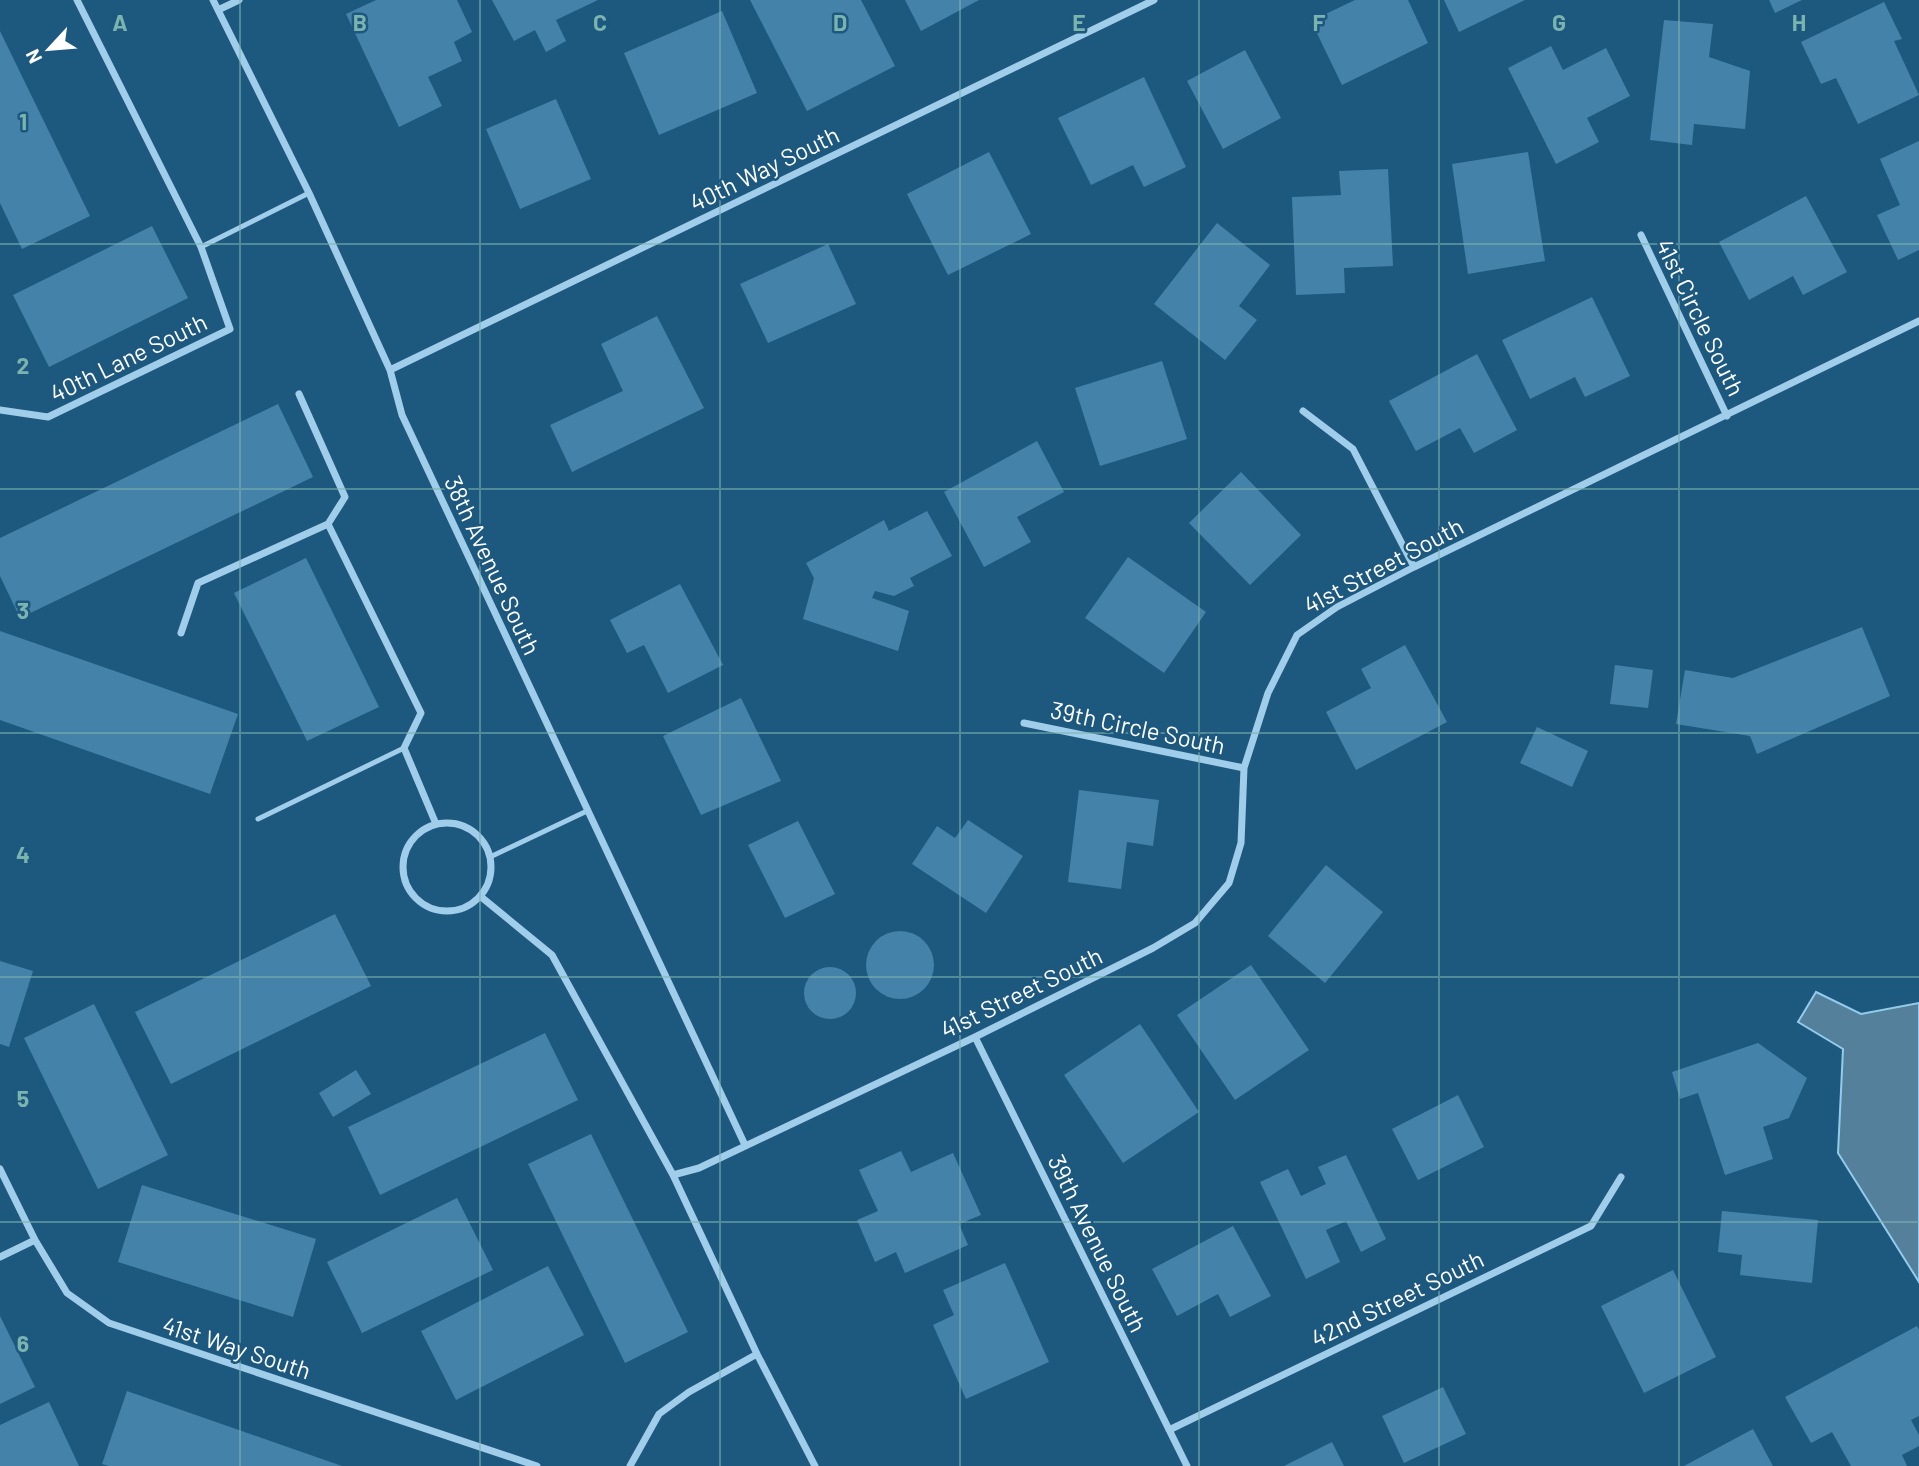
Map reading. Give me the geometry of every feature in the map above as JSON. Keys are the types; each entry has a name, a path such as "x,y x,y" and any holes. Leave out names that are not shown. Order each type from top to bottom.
{"street":[{"path":"77,0 201,247"},
{"name":"38th Avenue South","path":"213,0 309,192 390,370 402,415 745,1145"},
{"path":"218,10 239,0"},
{"name":"40th Way South","path":"390,370 1154,0"},
{"name":"41st Circle South","path":"1641,235 1727,416"},
{"name":"40th Lane South","path":"0,410 48,417 230,329 201,247"},
{"name":"41st Street South","path":"673,1175 699,1168 975,1037 1153,948 1195,923 1229,883 1241,843 1244,768 1268,694 1297,635 1337,607 1919,321"},
{"path":"181,633 198,583 328,524 345,497 299,394"},
{"path":"1303,411 1353,449 1414,567"},
{"path":"328,524 421,713 404,748 436,824"},
{"name":"39th Circle South","path":"1024,723 1244,768"},
{"path":"450,822 476,833 485,843 490,857 492,870 488,884 480,896 469,905 454,911 425,905 414,895 405,874 405,852 413,839 423,829 436,824 450,822"},
{"path":"480,896 552,955 673,1175 757,1354 815,1466"},
{"name":"39th Avenue South","path":"975,1037 1187,1466"},
{"name":"41st Way South","path":"0,1169 35,1240 67,1293 108,1323 537,1466"},
{"name":"42nd Street South","path":"1169,1430 1591,1226 1621,1177"},
{"path":"0,1257 35,1240"},
{"path":"629,1466 659,1414 689,1392 757,1354"}],"lane":[{"path":"201,247 309,192"},
{"path":"258,819 404,748"},
{"path":"490,857 587,811"}],"water":[{"path":"1816,992 1861,1014 1919,1003 1919,1282 1838,1153 1843,1049 1798,1022"}],"building":[{"path":"376,0 457,0 472,32 454,42 462,61 428,77 442,106 399,127 346,14"},
{"path":"492,0 598,0 556,20 566,41 546,52 535,30 514,41"},
{"path":"750,0 861,0 895,66 807,111"},
{"path":"905,0 979,0 921,31"},
{"path":"1355,0 1408,0 1428,43 1342,85 1311,21"},
{"path":"1444,0 1525,0 1459,32"},
{"path":"1769,0 1802,0 1775,13"},
{"path":"1884,2 1902,39 1894,41 1919,95 1858,124 1836,78 1821,84 1801,42"},
{"path":"722,11 757,93 659,135 624,53"},
{"path":"1664,20 1713,24 1709,57 1750,71 1745,129 1694,124 1692,145 1650,140"},
{"path":"0,31 90,216 22,249 0,203"},
{"path":"1551,46 1563,70 1606,48 1630,96 1587,118 1599,142 1556,164 1508,68"},
{"path":"1245,50 1281,118 1223,149 1187,81"},
{"path":"1144,77 1186,167 1144,187 1133,165 1091,185 1058,118"},
{"path":"556,99 591,179 520,209 486,129"},
{"path":"1919,141 1919,250 1898,260 1877,215 1900,205 1880,159"},
{"path":"989,152 1031,234 948,275 907,194"},
{"path":"1528,152 1545,261 1468,274 1452,164"},
{"path":"1388,169 1393,266 1344,268 1345,293 1296,295 1292,197 1341,195 1339,171"},
{"path":"1806,196 1847,272 1803,295 1793,276 1749,300 1719,242"},
{"path":"1217,223 1270,265 1239,306 1257,320 1225,360 1154,304"},
{"path":"152,226 188,298 49,367 13,295"},
{"path":"828,244 856,304 768,343 740,284"},
{"path":"1592,297 1630,376 1585,397 1575,377 1530,399 1502,340"},
{"path":"657,316 704,408 572,472 550,425 623,391 601,344"},
{"path":"1477,354 1517,430 1474,453 1460,428 1416,451 1389,401"},
{"path":"1162,361 1187,439 1100,466 1075,388"},
{"path":"278,404 313,477 20,618 0,576 0,538"},
{"path":"1037,441 1064,492 1017,517 1031,542 984,567 944,492"},
{"path":"1241,472 1301,535 1250,585 1189,523"},
{"path":"927,511 952,556 910,578 914,586 894,596 875,591 872,598 909,611 898,651 803,619 814,578 806,563 884,520 889,531"},
{"path":"1128,557 1206,612 1164,673 1085,618"},
{"path":"306,558 379,707 307,741 234,593"},
{"path":"680,584 723,665 668,693 644,645 627,653 610,620"},
{"path":"1862,627 1890,696 1757,754 1750,736 1676,724 1685,670 1733,678"},
{"path":"0,631 238,714 210,794 0,720"},
{"path":"1405,645 1447,722 1356,770 1326,712 1371,688 1361,669"},
{"path":"1615,665 1653,670 1648,708 1610,704"},
{"path":"741,698 781,781 701,815 663,736"},
{"path":"1537,727 1588,751 1572,787 1520,763"},
{"path":"1079,790 1159,800 1153,846 1127,842 1121,889 1068,882"},
{"path":"968,820 1023,856 986,913 912,864 937,826 955,838"},
{"path":"798,821 835,894 785,918 748,845"},
{"path":"1326,865 1383,912 1325,983 1268,936"},
{"path":"335,914 371,986 171,1084 135,1012"},
{"path":"900,931 913,934 924,941 931,952 934,965 931,978 924,989 913,996 900,999 887,996 876,989 869,978 866,965 869,952 876,941 887,934"},
{"path":"0,961 33,971 9,1047 0,1044"},
{"path":"1251,965 1309,1050 1235,1100 1177,1015"},
{"path":"830,967 849,974 856,993 849,1012 830,1019 811,1012 804,993 811,974"},
{"path":"94,1004 168,1155 98,1189 24,1038"},
{"path":"1140,1024 1199,1112 1123,1163 1064,1075"},
{"path":"545,1033 578,1100 380,1195 348,1127"},
{"path":"1758,1043 1807,1078 1789,1118 1763,1127 1773,1159 1725,1175 1698,1093 1680,1099 1672,1072"},
{"path":"356,1070 371,1094 333,1117 319,1093"},
{"path":"1458,1095 1484,1147 1418,1180 1392,1129"},
{"path":"591,1134 688,1332 625,1363 528,1164"},
{"path":"901,1151 911,1172 953,1153 981,1215 959,1224 968,1245 905,1273 896,1252 875,1262 857,1220 878,1211 859,1170"},
{"path":"1346,1155 1386,1239 1361,1252 1346,1221 1326,1230 1340,1262 1306,1279 1260,1182 1288,1169 1301,1196 1326,1184 1318,1167"},
{"path":"142,1185 316,1239 293,1317 118,1262"},
{"path":"457,1198 493,1270 362,1333 327,1262"},
{"path":"1722,1211 1818,1220 1812,1283 1740,1275 1742,1255 1718,1252"},
{"path":"1233,1226 1271,1296 1230,1317 1218,1294 1177,1316 1152,1269"},
{"path":"1005,1263 1049,1362 966,1399 933,1325 954,1315 943,1290"},
{"path":"548,1266 584,1335 456,1400 421,1331"},
{"path":"1673,1270 1716,1357 1644,1393 1601,1306"},
{"path":"0,1316 35,1387 0,1404"},
{"path":"1917,1326 1919,1416 1911,1420 1919,1435 1919,1446 1902,1455 1907,1466 1851,1466 1832,1432 1811,1443 1785,1397"},
{"path":"1443,1387 1466,1434 1404,1463 1382,1416"},
{"path":"127,1391 342,1466 102,1464"},
{"path":"49,1402 79,1466 0,1466 0,1425"},
{"path":"1753,1429 1773,1466 1684,1466"},
{"path":"1332,1442 1344,1466 1284,1466"}]}
